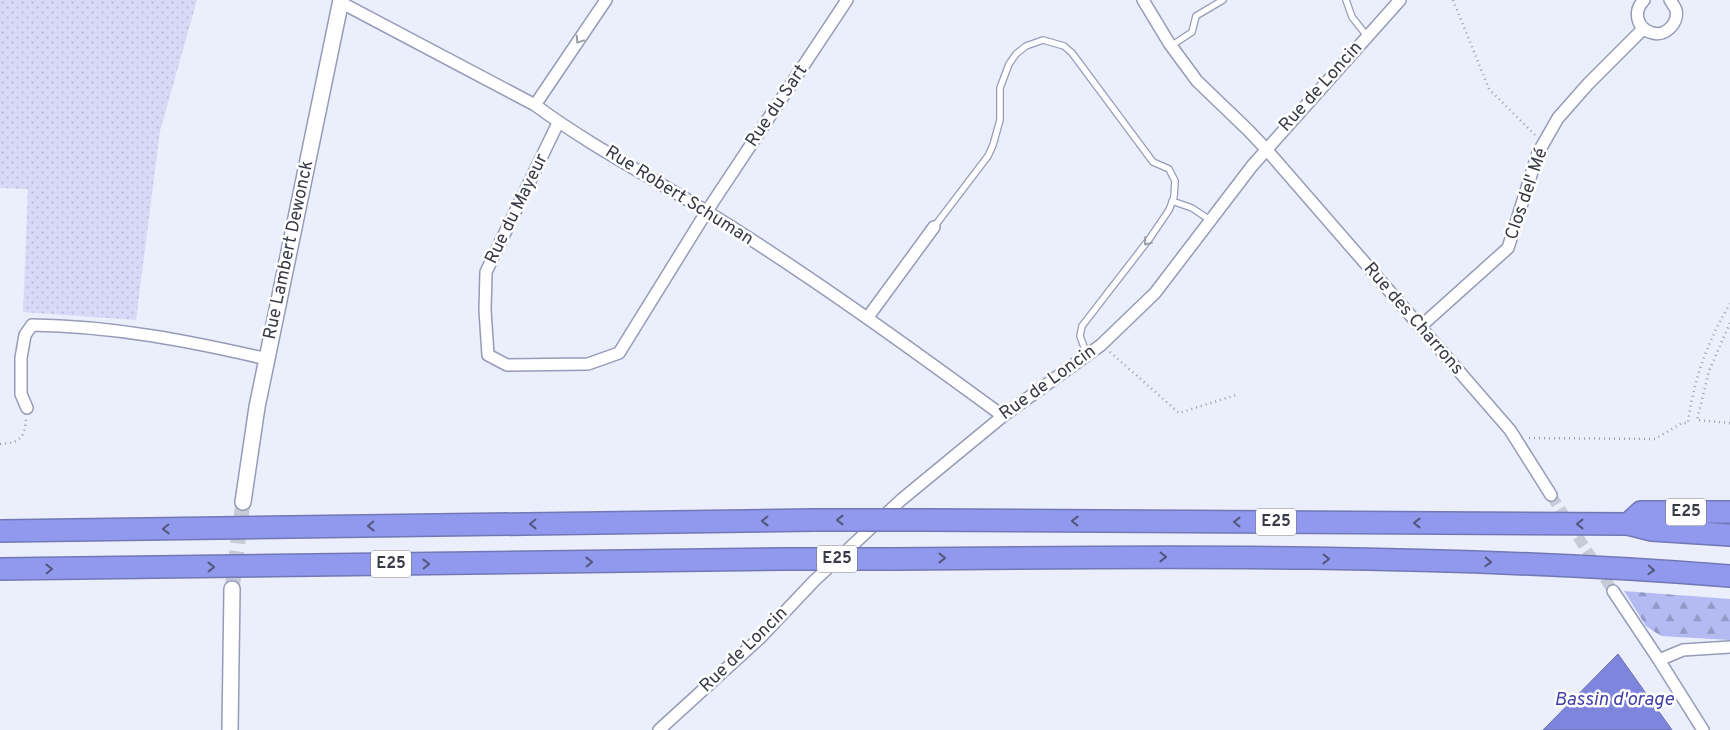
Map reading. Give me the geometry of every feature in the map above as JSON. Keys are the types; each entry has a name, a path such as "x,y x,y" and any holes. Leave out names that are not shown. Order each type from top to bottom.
{"highway":[{"name":"E25","path":"0,531 814,520 1628,524 1641,512 1730,512"},
{"path":"1628,524 1652,530 1730,535"},
{"name":"E25","path":"0,569 782,559 1114,557 1439,560 1672,571 1730,576"}],"street":[{"path":"535,105 606,0"},
{"name":"Rue du Sart","path":"707,212 847,0"},
{"name":"Rue des Charrons","path":"1143,0 1171,46 1197,81 1266,149 1510,430 1551,496"},
{"name":"Rue de Loncin","path":"659,730 761,637 814,581 901,500 1003,416 1101,344 1155,293 1266,149 1400,0"},
{"path":"1644,0 1639,6 1637,18 1643,28 1654,34 1666,32 1675,23 1676,11 1670,0"},
{"name":"Rue Robert Schuman","path":"341,1 535,105 558,122 707,212 868,318 1003,416"},
{"name":"Rue Lambert Dewonck","path":"243,502 257,407 341,1"},
{"name":"Clos del' Mé","path":"1420,327 1508,248 1538,153 1558,118 1588,84 1643,28"},
{"name":"Rue du Mayeur","path":"558,122 486,272 488,355 507,365 588,364 619,353 707,212"},
{"path":"868,318 934,227"},
{"path":"27,408 21,394 21,358 25,335 32,325 67,325 138,333 214,346 267,359"},
{"path":"230,730 232,589"},
{"path":"1613,591 1659,660 1702,730"},
{"path":"1659,660 1683,650 1730,647"}],"lane":[{"path":"1171,46 1192,32 1196,16 1223,0"},
{"path":"1346,0 1352,17 1367,36"},
{"path":"934,227 988,156 994,145 1000,120 1000,88 1016,54 1026,46 1043,40 1064,46 1072,53 1154,162 1169,169 1175,181 1169,210 1150,238 1082,326 1080,336 1087,355"},
{"path":"1172,200 1192,208 1210,220"}],"path":[{"path":"1453,0 1489,89 1544,143"},
{"path":"1516,438 1655,439 1682,423 1688,423 1690,408 1707,348 1730,304"},
{"path":"1730,323 1709,372 1697,420 1730,423"},
{"path":"1101,344 1179,413 1236,394"},
{"path":"0,444 13,443 19,440 26,431 27,408"}],"shaded area":[{"path":"0,0 197,0 160,131 136,320 23,312 28,189 0,188"}],"green space":[{"path":"1624,591 1730,599 1730,640 1661,636 1646,626"}],"water":[{"name":"Bassin d'orage","path":"1618,654 1672,730 1543,730"}],"tunnel":[{"path":"1551,495 1613,591"},
{"path":"232,589 243,502"}]}
